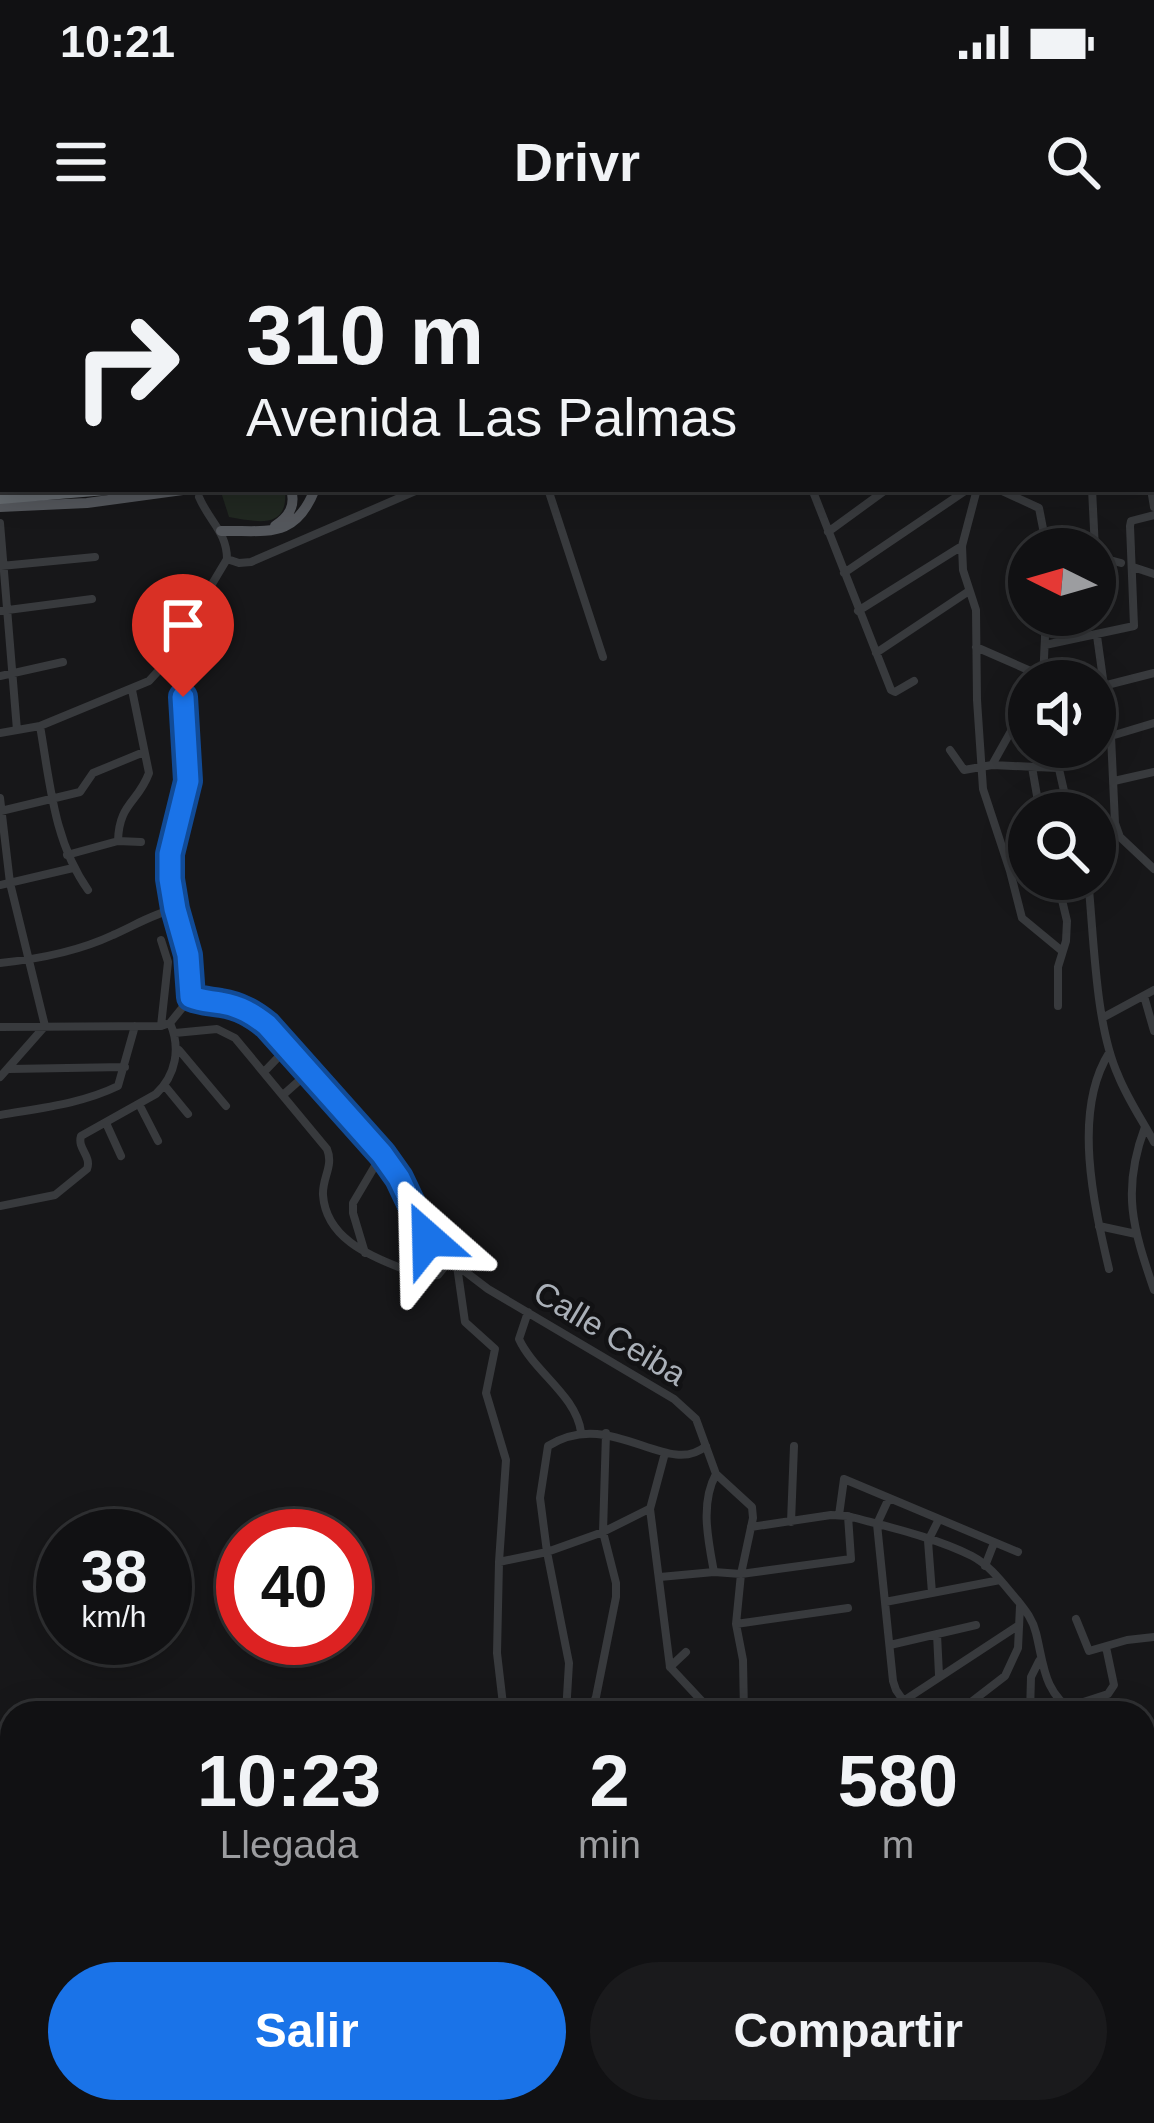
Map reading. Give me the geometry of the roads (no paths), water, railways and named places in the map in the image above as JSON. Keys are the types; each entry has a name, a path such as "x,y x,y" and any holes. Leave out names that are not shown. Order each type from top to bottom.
{"highway":[{"path":"0,498 71,492"}],"main road":[{"path":"268,530 286,518 293,503 291,492"},
{"path":"221,531 280,528 299,519 312,492"},
{"path":"0,507 194,493"}],"street":[{"path":"226,559 251,562 413,492"},
{"path":"549,492 603,658"},
{"path":"816,492 858,611 893,692 914,680"},
{"path":"828,532 883,492"},
{"path":"844,573 964,492"},
{"path":"976,492 962,546 963,570 976,610 987,766 983,789 1022,918 1062,951"},
{"path":"1005,492 1040,508 1043,528"},
{"path":"1092,492 1094,528"},
{"path":"169,1027 191,997 170,854 188,781 181,660 185,635 226,559 225,539 194,493"},
{"path":"1116,631 1134,626 1131,521 1154,511"},
{"path":"0,523 16,730"},
{"path":"858,611 962,546"},
{"path":"2,566 95,557"},
{"path":"1116,561 1121,563"},
{"path":"1133,567 1154,574"},
{"path":"875,653 969,591"},
{"path":"4,611 92,599"},
{"path":"0,733 40,726 132,690 155,676 167,641 185,635"},
{"path":"1044,660 1046,636"},
{"path":"1046,645 1097,636 1100,660"},
{"path":"976,646 1008,662"},
{"path":"0,676 63,662"},
{"path":"1116,683 1154,674"},
{"path":"118,841 124,810 149,773 132,690"},
{"path":"1116,734 1154,722"},
{"path":"40,726 67,855 88,890"},
{"path":"987,766 1008,732"},
{"path":"950,750 962,769 1008,766"},
{"path":"1,811 80,792 93,773 144,752"},
{"path":"1057,768 1063,792"},
{"path":"1113,768 1120,837 1154,869"},
{"path":"1114,781 1154,772"},
{"path":"0,798 5,884 45,1026"},
{"path":"67,855 118,841 141,842"},
{"path":"5,884 73,868"},
{"path":"1058,1006 1058,967 1067,921 1062,900"},
{"path":"1090,900 1110,1052 1117,1075 1149,1122 1154,1142"},
{"path":"0,962 30,960 111,936 175,909"},
{"path":"161,940 168,962 169,1027 178,1048 226,1106"},
{"path":"1103,1017 1154,990"},
{"path":"1144,996 1154,1031"},
{"path":"191,997 250,1012 267,1025 382,1154 428,1239 453,1262 466,1322 495,1349 486,1393 506,1460 497,1653 503,1701"},
{"path":"0,1115 61,1105 118,1085 135,1025"},
{"path":"0,1027 135,1025 226,1032 236,1038 327,1149 331,1157 323,1197 344,1238 365,1255 430,1277 453,1262"},
{"path":"4,1073 45,1026"},
{"path":"264,1072 288,1047"},
{"path":"0,1206 60,1192 87,1169 79,1140 165,1086 178,1048"},
{"path":"1109,1269 1089,1156 1090,1116 1101,1067 1110,1052"},
{"path":"4,1073 124,1067"},
{"path":"283,1095 310,1071"},
{"path":"165,1086 188,1114"},
{"path":"139,1104 158,1141"},
{"path":"1149,1122 1132,1167 1130,1190 1136,1234 1154,1290"},
{"path":"106,1123 121,1156"},
{"path":"365,1255 353,1203 382,1154"},
{"path":"1099,1226 1136,1234"},
{"name":"Calle Ceiba","path":"453,1262 488,1289 688,1409 716,1474 752,1507 752,1527"},
{"path":"528,1312 519,1340 525,1354 562,1394 581,1424 580,1432"},
{"path":"567,1701 569,1663 540,1498 548,1446 580,1432 606,1433 686,1456 706,1446"},
{"path":"594,1701 616,1597 604,1532 606,1433"},
{"path":"791,1522 794,1446"},
{"path":"664,1453 650,1508 670,1666 702,1701"},
{"path":"714,1572 706,1522 716,1474"},
{"path":"660,1577 741,1574 851,1559 843,1515 844,1479 1018,1552"},
{"path":"889,1498 877,1524 893,1681 903,1700 1019,1625"},
{"path":"499,1562 604,1532 650,1508"},
{"path":"743,1701 743,1660 736,1624 752,1527 843,1515 975,1557 1027,1610 1036,1630 1042,1671 1062,1701"},
{"path":"932,1593 928,1540 939,1519"},
{"path":"985,1566 994,1543"},
{"path":"884,1602 1001,1580"},
{"path":"973,1701 1006,1676 1018,1648 1020,1604"},
{"path":"736,1624 848,1608"},
{"path":"1076,1618 1090,1652 1154,1637"},
{"path":"890,1645 976,1625"},
{"path":"937,1634 939,1677"},
{"path":"1093,1701 1114,1685 1106,1647"},
{"path":"670,1666 686,1652"},
{"path":"1030,1701 1030,1677 1040,1660"}]}
